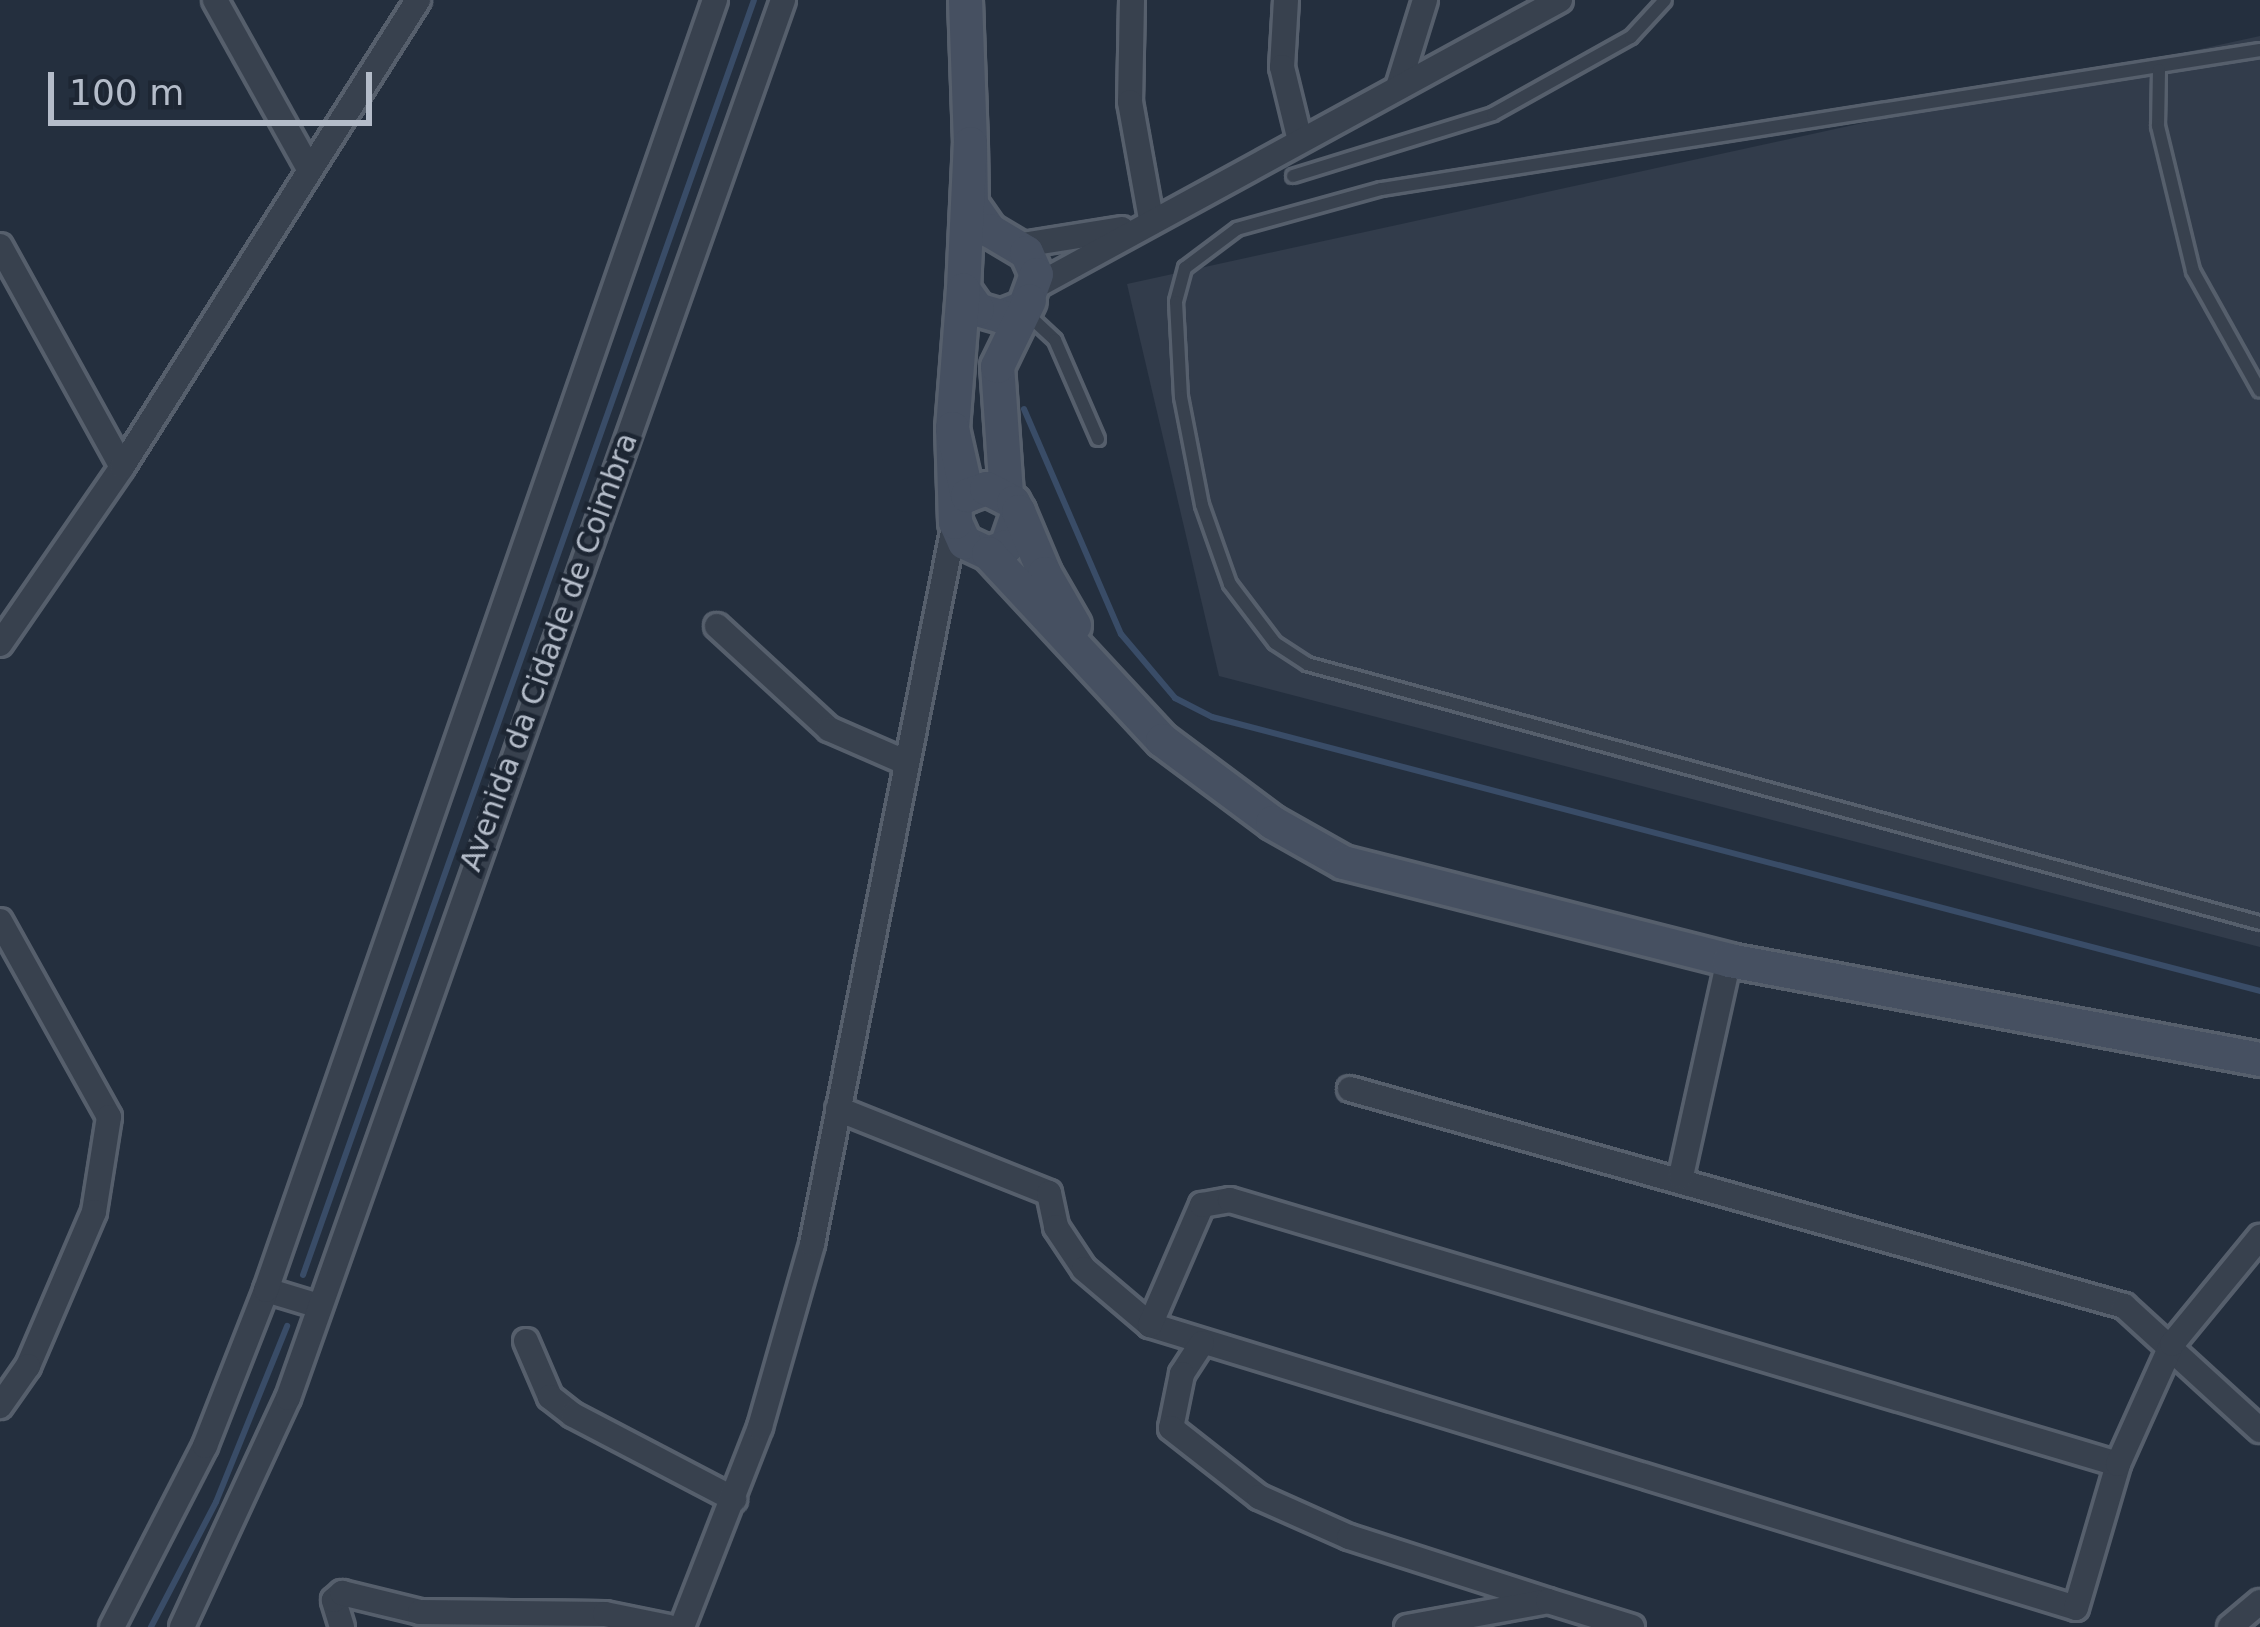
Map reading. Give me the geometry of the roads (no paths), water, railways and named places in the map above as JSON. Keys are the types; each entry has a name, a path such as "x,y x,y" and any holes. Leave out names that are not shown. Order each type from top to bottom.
{"street":[{"path":"215,0 310,169"},
{"path":"0,644 122,467 418,0"},
{"name":"Avenida da Cidade de Coimbra","path":"112,1627 205,1447 266,1290 716,0"},
{"name":"Avenida da Cidade de Coimbra","path":"182,1627 251,1485 319,1306 783,0"},
{"path":"965,0 970,204 1033,262 1030,298 997,366 1013,539 972,541"},
{"path":"1132,0 1130,102 1143,223"},
{"path":"1286,0 1282,67 1299,137"},
{"path":"1399,84 1425,0"},
{"path":"962,283 977,310 1001,316 1143,223 1560,0"},
{"path":"970,143 952,428 972,541 1162,740 1272,823 1343,862 1729,960 2260,1059"},
{"path":"962,283 980,247 1143,223"},
{"path":"0,246 122,467"},
{"path":"952,428 967,495 986,488 1012,502 1078,632 1162,740"},
{"path":"682,1627 734,1499 788,1336 939,611 972,541"},
{"path":"718,626 829,728 907,763"},
{"path":"0,921 109,1117 94,1212 28,1366 0,1406"},
{"path":"1681,1176 1729,960"},
{"path":"1350,1089 1472,1128 1681,1176 2124,1306 2260,1430"},
{"path":"838,1108 1048,1193 1057,1227 1084,1269 1150,1325 2073,1618 2118,1464 2172,1345 2260,1237"},
{"path":"1150,1325 1202,1205 1230,1200 2118,1464"},
{"path":"266,1290 319,1306"},
{"path":"526,1341 550,1397 573,1415 734,1499"},
{"path":"1202,1343 1182,1374 1171,1429 1240,1483 1349,1537 1632,1627"},
{"path":"341,1627 334,1600 342,1593 420,1612 605,1614 669,1627"},
{"path":"1406,1627 1548,1601"},
{"path":"2230,1627 2260,1602"}],"lane":[{"path":"1292,176 1493,114 1631,37 1665,0"},
{"path":"2260,50 2159,70 1671,138 1381,189 1237,229 1185,268 1176,302 1177,374 1202,505 1230,584 1275,643 1307,664 2260,923"},
{"path":"2159,70 2158,126 2193,271 2260,391"},
{"path":"1030,298 1055,340 1098,440"}],"waterway":[{"path":"303,1275 754,0"},
{"path":"1024,409 1121,634 1175,698 1212,717 2260,991"},
{"path":"151,1627 216,1502 287,1326"}]}
